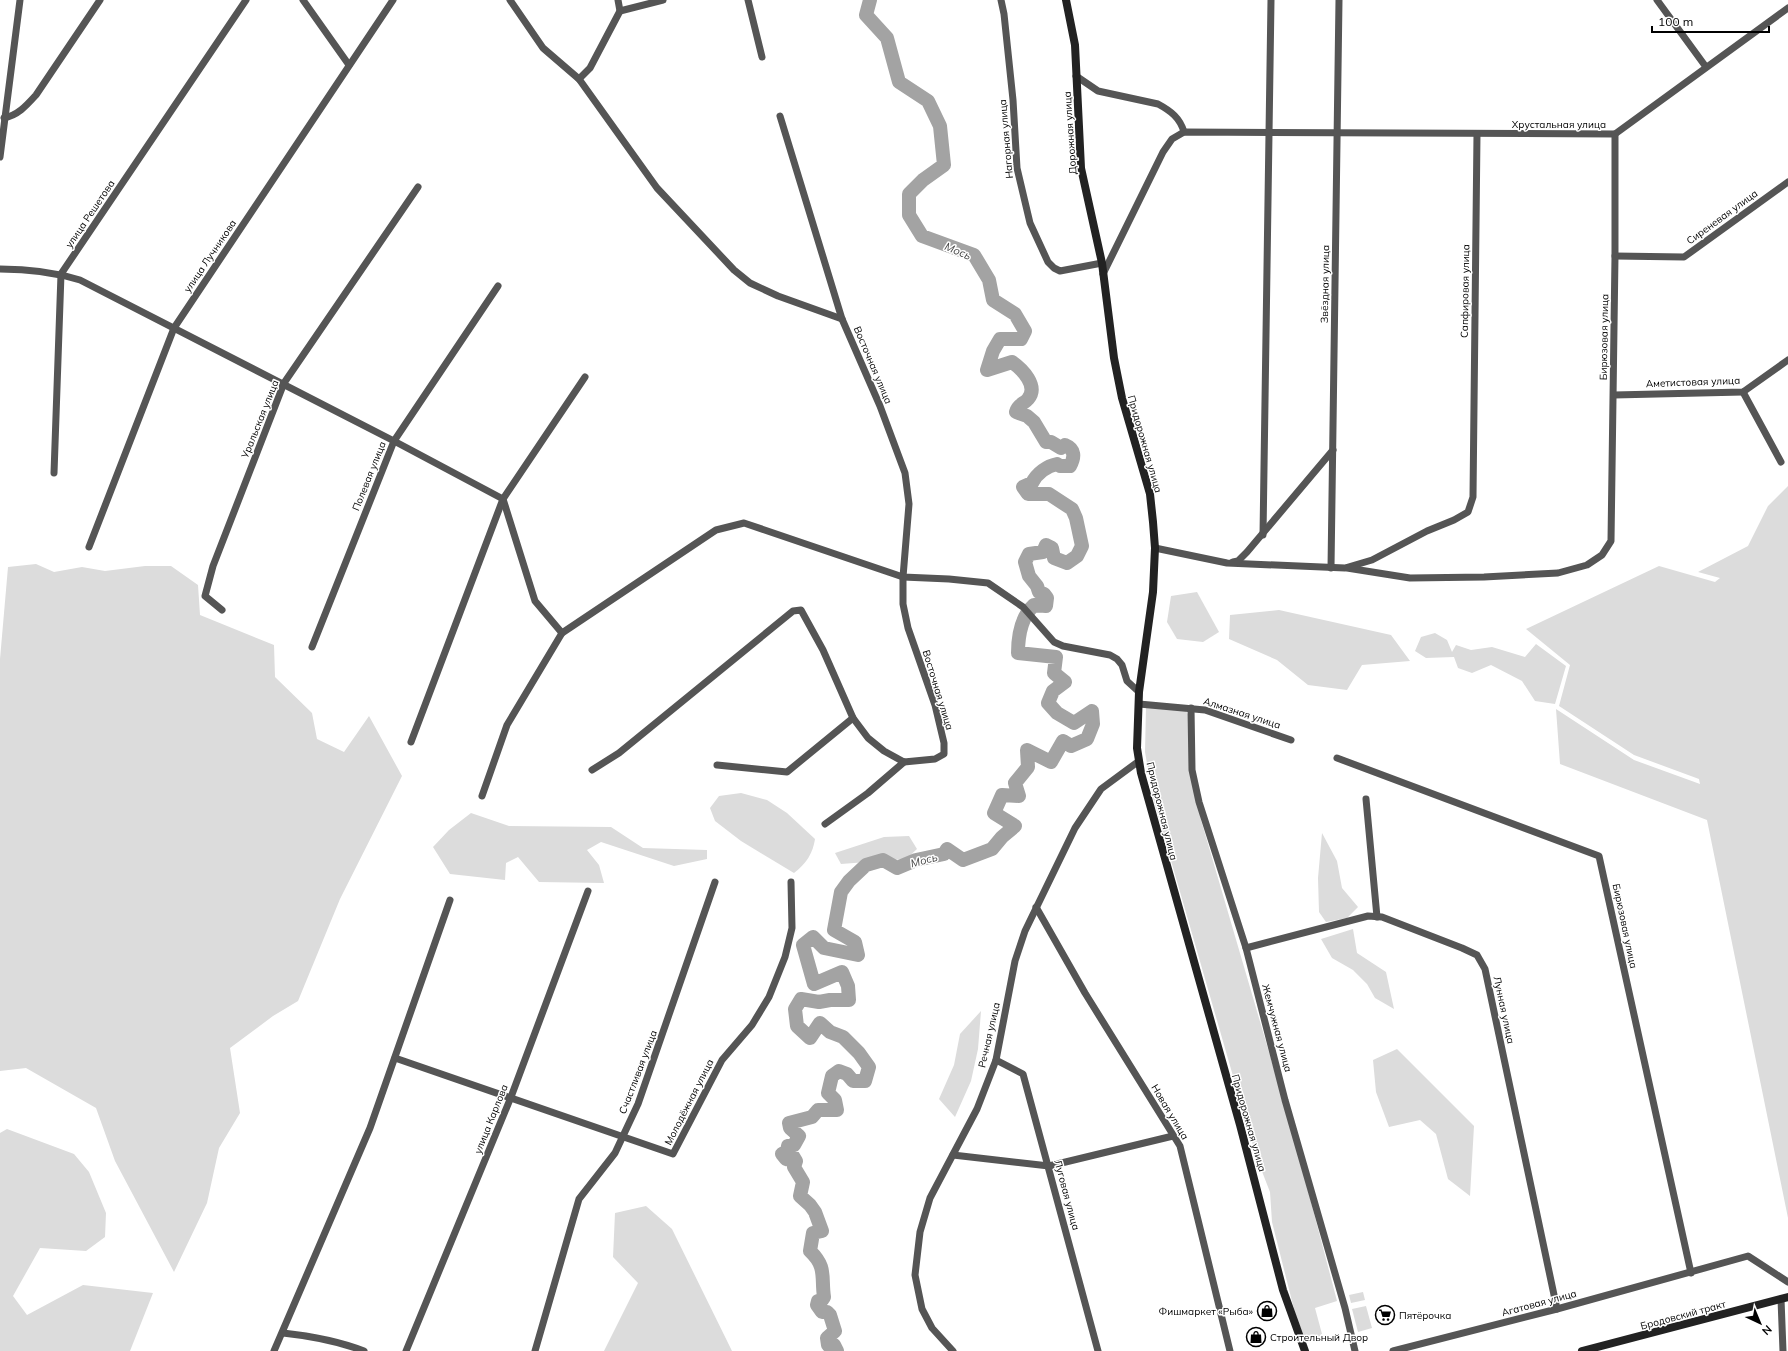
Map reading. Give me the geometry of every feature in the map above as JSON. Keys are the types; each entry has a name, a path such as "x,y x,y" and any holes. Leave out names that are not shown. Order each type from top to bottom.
{"street":[{"path":"0,157 20,0"},
{"path":"4,118 12,116 24,108 36,95 100,0"},
{"name":"улица Решетова","path":"61,274 246,0"},
{"path":"303,0 349,65"},
{"name":"улица Лучникова","path":"89,548 174,328 393,0"},
{"path":"510,0 543,48 579,79 657,188 734,270 750,283 778,296 842,319"},
{"path":"579,79 590,68 620,11 618,0"},
{"path":"620,11 663,0"},
{"path":"748,0 762,57"},
{"name":"Нагорная улица","path":"1000,0 1004,14 1013,100 1017,168 1030,223 1048,262 1054,268 1060,271 1102,263"},
{"name":"Дорожная улица","path":"1066,0 1075,45 1081,168 1102,263"},
{"path":"1263,534 1271,0"},
{"name":"Звёздная улица","path":"1331,568 1339,0"},
{"path":"1657,0 1706,68"},
{"name":"Хрустальная улица","path":"1184,132 1615,134 1788,8"},
{"path":"1076,76 1098,91 1158,104 1167,109 1181,124 1184,132 1172,139 1163,152 1103,274"},
{"name":"Восточная улица","path":"780,116 842,319 880,406 905,473 909,504 903,577 903,604 908,628 935,705 944,743 944,754 935,759 904,762"},
{"name":"Сапфировая улица","path":"1345,568 1372,560 1427,531 1454,520 1468,512 1473,497 1477,134"},
{"name":"Бирюзовая улица","path":"1345,568 1410,578 1484,577 1558,573 1587,565 1602,555 1611,541 1614,395 1615,134"},
{"name":"Сиреневая улица","path":"1615,256 1684,256 1788,182"},
{"name":"Уральская улица","path":"222,610 205,596 213,566 284,383 418,187"},
{"name":"Придорожная улица","path":"1102,263 1114,358 1122,398 1150,494 1155,548 1153,592 1139,692 1137,736 1139,761 1145,793 1240,1125 1283,1290 1305,1351"},
{"path":"0,269 23,269 61,274 80,280 284,383 503,500 534,601 562,633"},
{"path":"54,473 61,274"},
{"name":"Полевая улица","path":"312,647 394,441 498,286"},
{"name":"Аметистовая улица","path":"1614,395 1744,392 1788,360"},
{"path":"412,742 503,500 585,377"},
{"path":"1744,392 1781,462"},
{"path":"1227,563 1238,561 1263,534 1333,450"},
{"path":"482,796 507,725 562,633 716,530 744,523 903,577 949,579 988,583 1023,607 1054,642 1063,646 1110,655 1118,659 1122,665 1127,681 1139,692"},
{"path":"1155,548 1227,563 1345,568"},
{"path":"592,770 619,753 793,611 801,610 823,650 853,718 868,738 884,751 904,762 868,792 825,824"},
{"name":"Алмазная улица","path":"1139,704 1191,708 1223,716 1291,740"},
{"name":"Жемчужная улица","path":"1191,708 1191,739 1194,781 1202,812 1246,948 1285,1100 1355,1351"},
{"path":"717,765 787,772 853,718"},
{"name":"Бирюзовая улица","path":"1337,758 1599,856 1691,1273"},
{"name":"Речная улица","path":"953,1351 932,1328 922,1309 915,1275 920,1232 930,1198 977,1110 996,1060 1016,961 1025,931 1036,907 1075,828 1101,789 1139,761"},
{"path":"1366,800 1377,917"},
{"name":"Счастливая улица","path":"535,1351 579,1199 615,1153 638,1104 715,882"},
{"name":"Молодёжная улица","path":"395,1058 673,1154 722,1060 752,1024 769,997 785,957 792,928 791,882"},
{"name":"улица Карлова","path":"406,1351 511,1097 588,891"},
{"path":"274,1351 370,1128 450,900"},
{"name":"Новая улица","path":"1036,907 1085,993 1180,1146 1230,1351"},
{"name":"Лунная улица","path":"1246,948 1368,916 1382,917 1477,955 1487,977 1557,1309"},
{"name":"Луговая улица","path":"996,1060 1023,1074 1098,1351"},
{"path":"953,1155 1049,1166 1173,1136"},
{"name":"Агатовая улица","path":"1392,1351 1557,1309 1748,1256 1788,1282"},
{"path":"1783,1351 1785,1298"},
{"name":"Бродовский тракт","path":"1582,1351 1599,1349 1785,1298"},
{"path":"283,1333 314,1336 347,1344 364,1351"}],"shaded area":[{"path":"1788,486 1788,1218 1707,820 1560,764 1556,709 1634,760 1700,784 1699,779 1634,755 1559,706 1570,665 1526,629 1659,566 1715,582 1720,578 1698,572 1748,546 1768,506"},
{"path":"36,564 54,572 82,567 105,571 145,566 171,566 198,585 200,615 274,645 275,677 312,713 317,739 344,752 369,716 402,776 340,899 298,1001 273,1016 230,1048 240,1113 219,1148 207,1203 174,1272 115,1161 96,1108 26,1068 0,1071 0,659 8,567"},
{"path":"1197,592 1219,632 1203,642 1177,639 1167,622 1171,596"},
{"path":"1279,610 1391,635 1410,661 1362,665 1347,690 1308,685 1277,660 1229,639 1230,615"},
{"path":"1435,633 1447,640 1452,652 1456,645 1471,650 1492,647 1525,657 1536,644 1566,666 1555,704 1535,701 1522,681 1491,665 1472,673 1458,668 1454,657 1426,658 1415,651 1421,637"},
{"path":"1146,707 1186,711 1189,716 1201,820 1295,1141 1337,1301 1315,1308 1322,1334 1309,1341 1305,1339 1295,1313 1272,1222 1270,1192 1256,1156 1153,798 1145,752"},
{"path":"741,793 767,800 787,813 815,839 813,849 808,858 794,873 741,841 715,821 710,808 719,796"},
{"path":"471,813 509,826 611,827 643,848 707,850 707,859 674,866 601,842 587,850 599,865 604,883 539,882 518,857 506,863 505,880 450,874 433,847 449,830"},
{"path":"1322,833 1337,861 1342,888 1358,907 1347,918 1326,922 1319,912 1318,878"},
{"path":"909,836 917,849 906,859 841,864 835,853 884,837"},
{"path":"1353,929 1357,953 1386,972 1394,1009 1375,998 1367,984 1353,970 1332,958 1321,939"},
{"path":"981,1011 978,1049 971,1081 955,1117 939,1099 954,1065 960,1034"},
{"path":"1397,1049 1474,1126 1470,1196 1448,1179 1436,1134 1420,1120 1389,1127 1376,1092 1373,1060"},
{"path":"7,1129 74,1154 89,1172 106,1213 105,1237 86,1251 40,1248 13,1296 27,1315 83,1285 153,1293 130,1351 0,1351 0,1133"},
{"path":"646,1206 672,1229 732,1351 604,1351 638,1283 613,1257 615,1213"},
{"path":"1363,1292 1365,1300 1351,1303 1349,1295"},
{"path":"1366,1306 1372,1328 1358,1332 1352,1309"}],"waterway":[{"name":"Мось","path":"837,1351 834,1345 828,1345 827,1338 835,1331 830,1315 827,1312 822,1312 817,1305 818,1301 822,1300 824,1297 822,1272 819,1262 810,1251 813,1233 822,1231 815,1212 800,1196 803,1182 794,1167 796,1161 793,1156 786,1159 782,1154 787,1151 788,1146 794,1145 799,1136 790,1128 789,1123 812,1117 818,1110 837,1110 835,1100 828,1093 832,1076 839,1071 847,1074 853,1081 865,1081 869,1067 859,1053 843,1037 830,1032 820,1023 810,1038 797,1026 795,1009 801,999 819,1002 830,1000 849,1000 848,986 842,972 814,984 803,945 813,937 824,948 858,955 855,942 834,930 841,892 849,881 866,865 883,860 897,868 916,860 944,854 947,849 963,860 992,849 1002,837 1015,826 994,813 1002,795 1019,796 1015,783 1028,767 1027,750 1051,762 1063,741 1071,746 1087,739 1093,724 1092,711 1074,723 1057,713 1048,703 1053,691 1065,682 1054,673 1056,657 1018,653 1021,627 1026,615 1034,605 1046,606 1047,598 1044,594 1039,592 1037,586 1029,576 1025,562 1029,554 1043,552 1046,545 1052,548 1054,558 1067,563 1077,556 1082,546 1076,518 1072,509 1049,494 1028,494 1023,487 1032,483 1039,473 1050,466 1057,464 1060,466 1070,466 1073,459 1073,454 1071,449 1065,445 1061,448 1051,442 1046,442 1034,422 1027,416 1016,412 1017,409 1028,399 1032,389 1028,378 1020,369 1012,362 987,370 993,351 1000,339 1021,339 1025,331 1015,314 993,300 989,280 974,255 922,236 909,215 909,194 923,180 944,165 940,126 928,101 899,82 887,38 866,15 870,0"}],"place":[{"name":"Фишмаркет «Рыба»","path":"1267,1311"},
{"name":"Пятёрочка","path":"1385,1315"},
{"name":"Строительный Двор","path":"1256,1337"}]}
